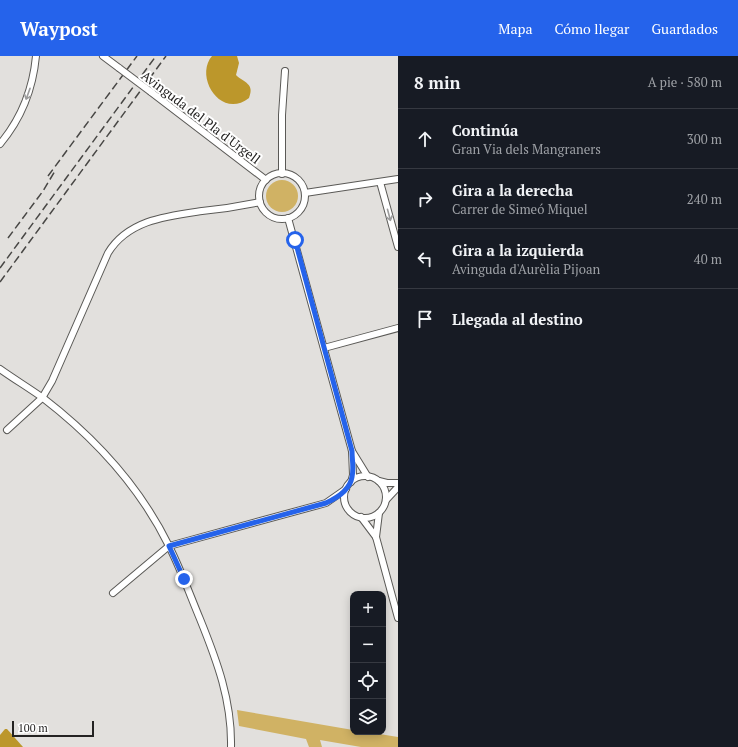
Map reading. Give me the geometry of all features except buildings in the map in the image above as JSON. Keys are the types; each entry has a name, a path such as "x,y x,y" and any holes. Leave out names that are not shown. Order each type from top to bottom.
{"street":[{"path":"0,144 16,122 24,103 32,81 36,56"},
{"name":"Avinguda del Pla d'Urgell","path":"103,56 266,180"},
{"path":"282,174 282,115 285,71"},
{"path":"282,174 292,176 301,183 305,193 305,199 301,209 293,216 282,219 270,216 262,208 260,202 260,190 266,180 270,177 282,174"},
{"path":"305,193 398,179"},
{"path":"380,182 398,247"},
{"path":"7,430 42,398 52,381 103,262 110,248 119,239 144,223 163,217 260,202"},
{"path":"113,593 169,546 326,503 346,489 351,482 353,475 352,451 288,218"},
{"path":"324,348 398,328"},
{"path":"0,369 42,398 87,435 114,463 143,502 169,546 218,665 225,688 231,747"},
{"path":"352,451 368,477"},
{"path":"351,482 360,477 368,477 387,483 398,483"},
{"path":"346,489 346,505 352,513 362,517 370,517 379,513 385,505 385,490 379,481"},
{"path":"386,500 398,487"},
{"path":"376,537 379,513"},
{"path":"362,517 376,537 398,618"}],"shaded area":[{"path":"212,56 237,56 239,63 236,75 250,86 251,89 249,98 239,103 229,104 220,100 213,93 208,84 206,75 207,65"},
{"path":"279,180 285,180 294,184 298,196 294,208 285,212 279,212 270,208 266,199 266,193 270,184"},
{"path":"237,710 350,729 350,735 386,735 398,737 398,747 361,747 320,740 322,747 309,747 306,739 239,726"},
{"path":"5,729 7,729 23,747 0,747 0,735"}],"railway":[{"path":"48,176 137,56"},
{"path":"0,268 156,56"},
{"path":"0,282 166,56"},
{"path":"8,238 43,191 55,171"}],"route":[{"path":"184,579 169,546 326,503 333,500 346,489 351,482 353,475 352,451 295,240"}]}
